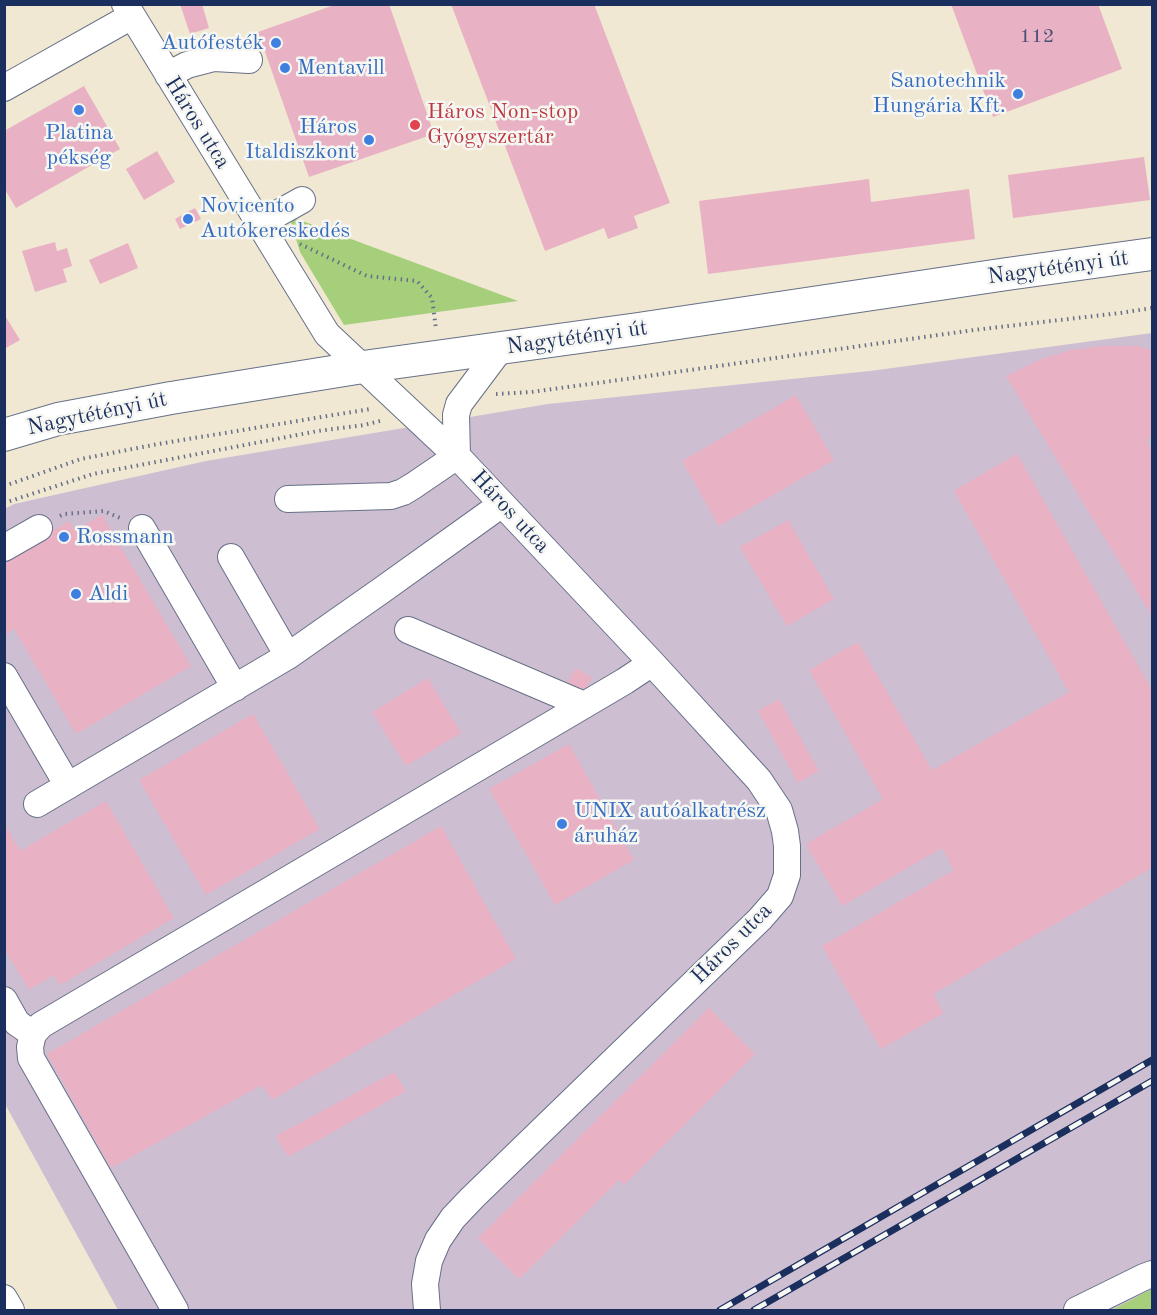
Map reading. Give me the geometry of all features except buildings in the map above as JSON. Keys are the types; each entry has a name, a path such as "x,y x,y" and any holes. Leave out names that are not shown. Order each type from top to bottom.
{"main road":[{"name":"Nagytétényi út","path":"4,435 58,419 363,367 1152,255"}],"street":[{"name":"Háros utca","path":"128,10 327,334 457,456 652,663 759,780 778,810 785,831 787,874 780,896 760,919 453,1218 438,1240 429,1261 425,1284 427,1311"},
{"path":"4,88 128,10"},
{"path":"168,75 187,65 214,58 249,60"},
{"path":"259,224 302,200"},
{"name":"Háros utca","path":"457,456 456,415 459,404 501,348"},
{"path":"288,499 391,496 413,486 457,456"},
{"path":"38,804 288,656 502,504"},
{"path":"4,548 39,528"},
{"path":"142,528 235,688"},
{"path":"231,556 288,656"},
{"path":"408,630 584,705"},
{"path":"175,1311 32,1058 30,1047 33,1034 51,1019 652,663"},
{"path":"4,676 68,786"},
{"path":"4,1000 17,1023 33,1034"},
{"path":"1077,1311 1152,1274"},
{"path":"4,1298 11,1311"}],"path":[{"path":"298,243 367,276 417,281 432,298 436,329"},
{"path":"468,391 494,394 531,392 963,331 1152,308"},
{"path":"4,486 81,459 158,444 405,407"},
{"path":"4,503 93,474 318,431 364,425 388,419 405,407"},
{"path":"39,528 64,514 104,511 142,528"}],"shaded area":[{"path":"1152,333 1152,1289 1112,1310 118,1310 5,1104 4,509 14,504 206,461 548,404 870,371"}],"green space":[{"path":"289,216 518,301 344,325 300,252"},
{"path":"1152,1289 1152,1310 1112,1310 1150,1290"}],"railway":[{"path":"720,1310 1152,1060"},
{"path":"754,1310 1152,1081"}],"place":[{"name":"Autófesték","path":"276,43"},
{"name":"Mentavill","path":"285,68"},
{"name":"Sanotechnik Hungária Kft.","path":"1018,94"},
{"name":"Platina pékség","path":"79,110"},
{"name":"Háros Non-stop Gyógyszertár","path":"415,125"},
{"name":"Háros Italdiszkont","path":"369,140"},
{"name":"Novicento Autókereskedés","path":"188,219"},
{"name":"Rossmann","path":"64,537"},
{"name":"Aldi","path":"76,594"},
{"name":"UNIX autóalkatrész áruház","path":"562,824"}]}
